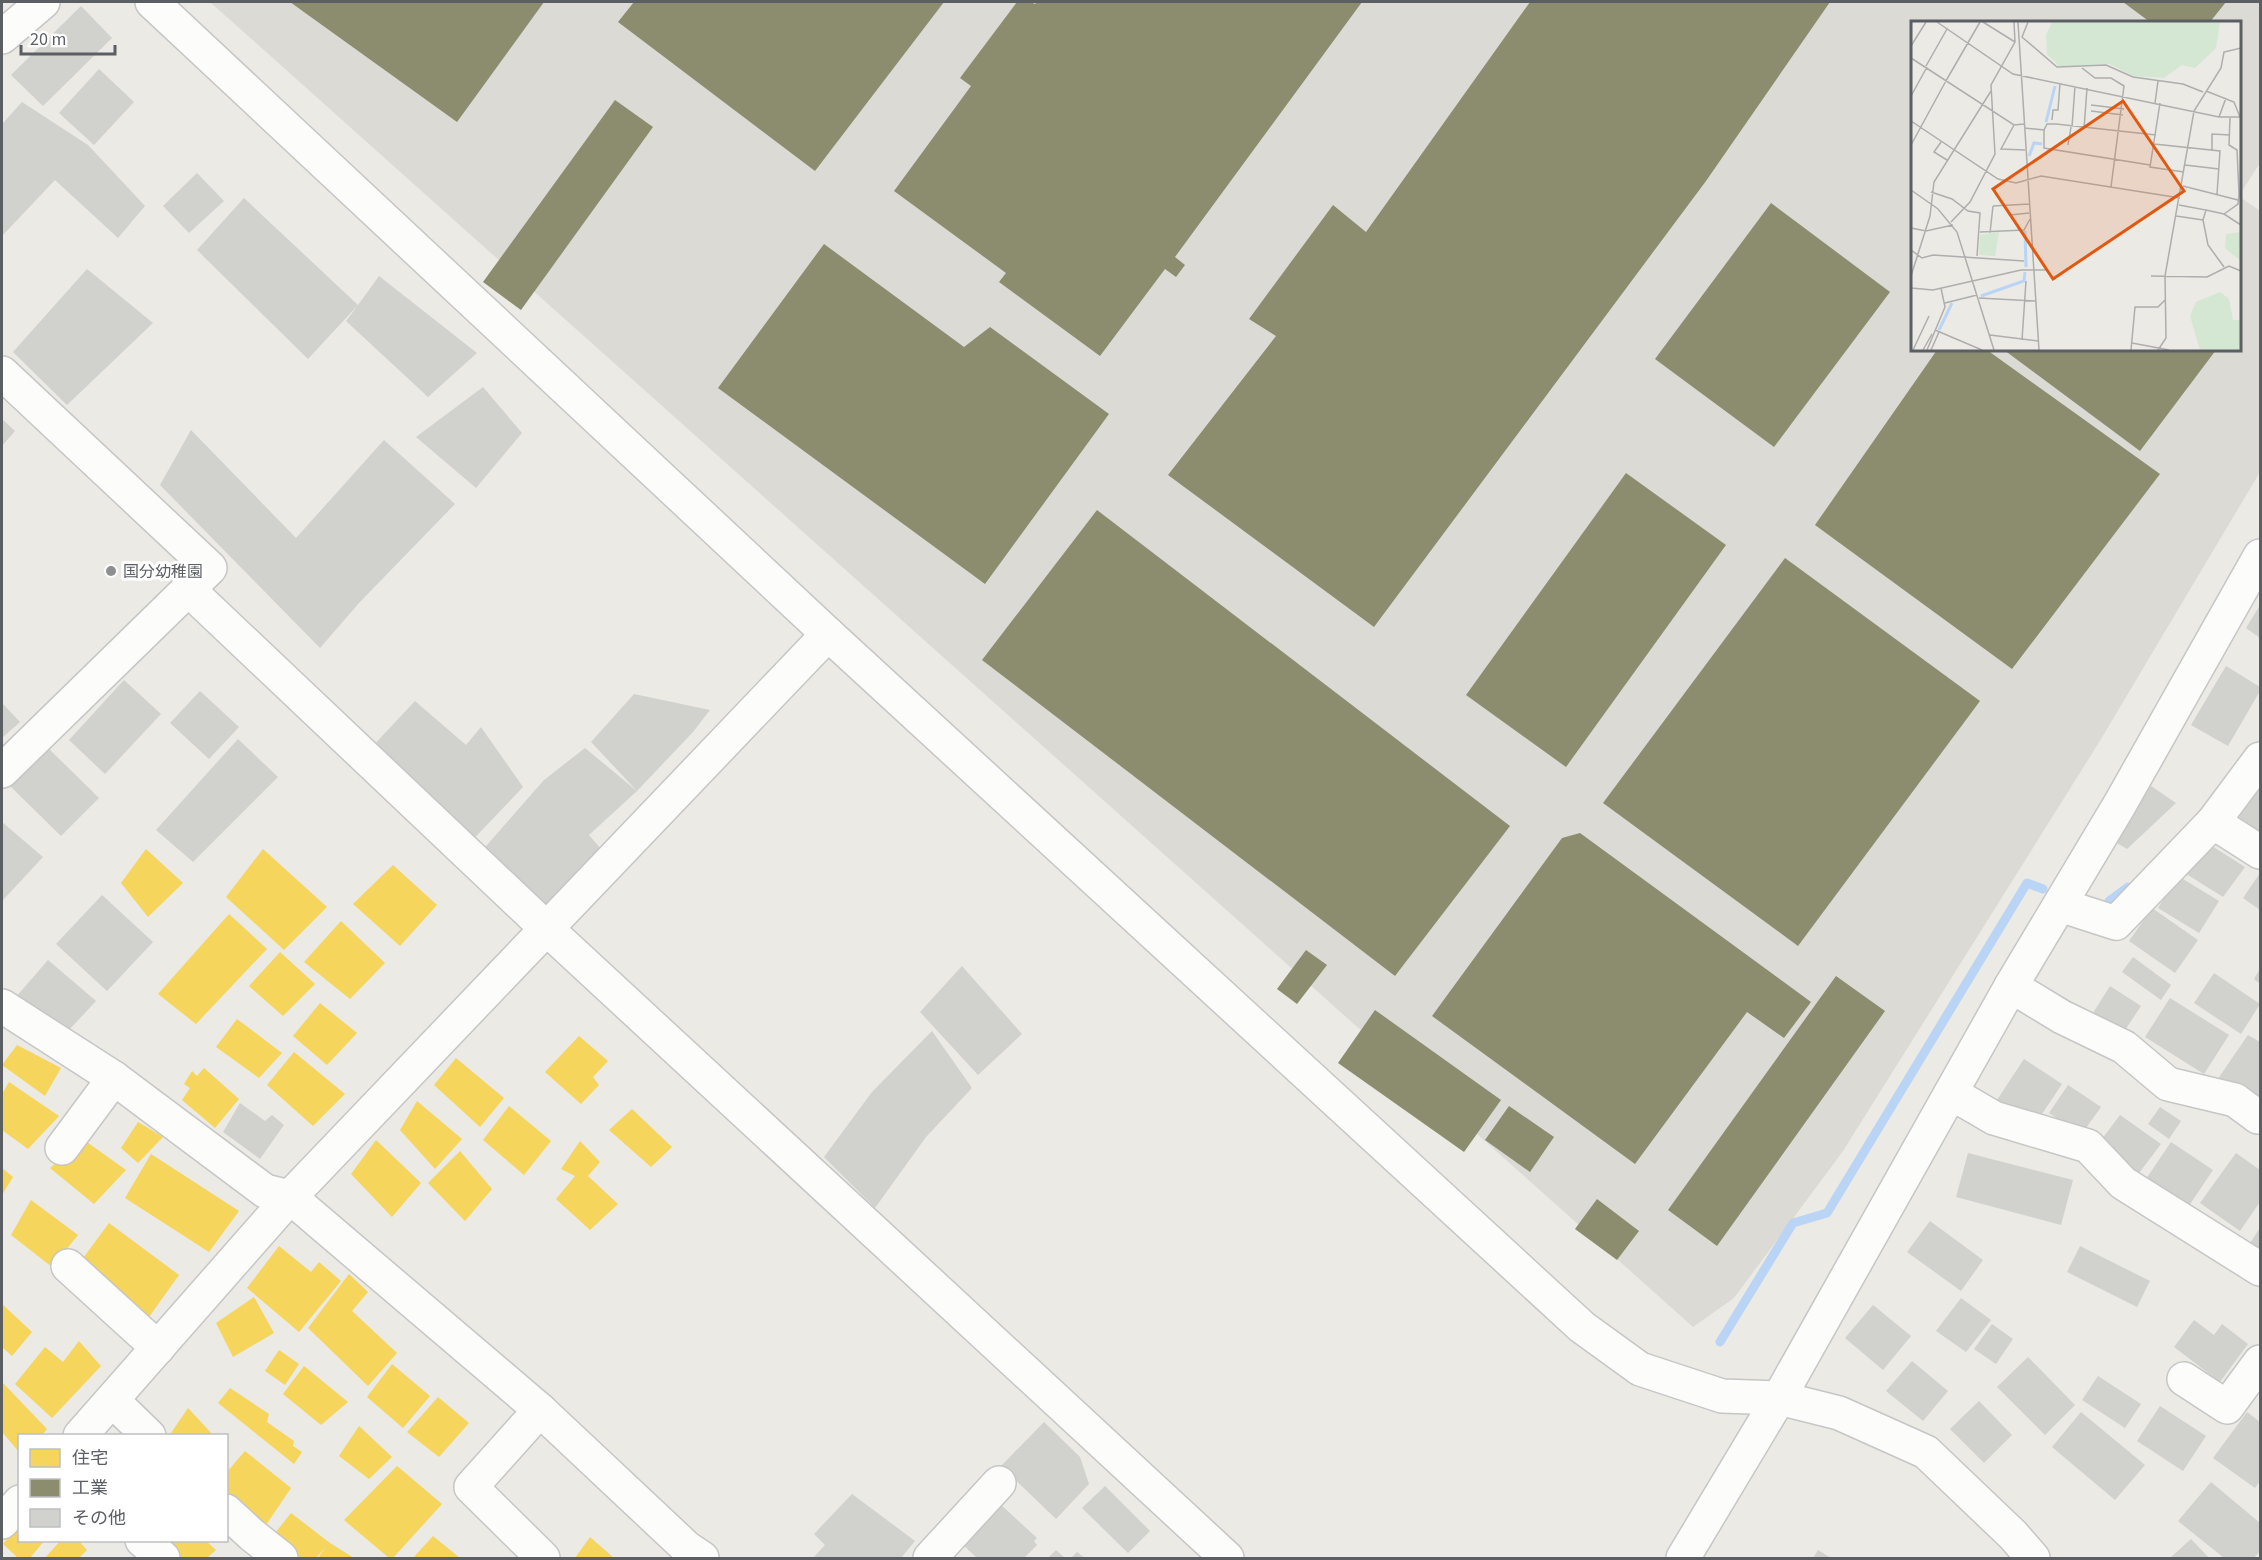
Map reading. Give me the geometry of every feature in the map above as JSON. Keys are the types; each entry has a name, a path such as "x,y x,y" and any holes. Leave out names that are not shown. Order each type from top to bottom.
{"street":[{"path":"2,37 43,2"},
{"path":"152,2 828,634 1582,1327 1640,1369 1722,1396 1779,1398 1839,1413 1926,1452 2034,1558"},
{"path":"2,373 210,568 2,771"},
{"path":"1683,1558 1779,1398 2011,986 2120,804 2260,556"},
{"path":"189,590 1205,1552"},
{"path":"82,1434 290,1197 828,634"},
{"path":"2060,905 2116,923 2213,822 2260,759"},
{"path":"2213,822 2260,852"},
{"path":"2011,986 2062,1017 2124,1047 2168,1084 2235,1100 2258,1117"},
{"path":"2,1006 114,1078 265,1191 290,1197 540,1410 689,1555"},
{"path":"62,1148 114,1078"},
{"path":"1951,1093 1994,1118 2088,1146 2123,1183 2260,1269"},
{"path":"68,1266 158,1348"},
{"path":"2184,1379 2227,1407 2260,1362"},
{"path":"112,1400 147,1434"},
{"path":"540,1410 471,1487 543,1558"},
{"path":"930,1558 999,1484"},
{"path":"2,1522 18,1504"},
{"path":"228,1513 281,1558"},
{"path":"144,1542 163,1558"}],"shaded area":[{"path":"210,2 2260,2 2260,163 2241,192 2241,21 1911,21 1911,351 2241,351 2241,198 2260,211 2260,472 2098,744 1843,1151 1734,1298 1693,1327"}],"building: 住宅":[{"path":"146,849 183,883 148,917 121,883"},
{"path":"263,849 327,907 284,950 226,897"},
{"path":"393,865 437,905 400,946 353,904"},
{"path":"229,914 267,949 196,1024 158,994"},
{"path":"341,921 385,963 350,999 304,962"},
{"path":"280,952 315,984 283,1016 249,986"},
{"path":"320,1003 357,1033 327,1065 293,1036"},
{"path":"237,1019 282,1053 259,1078 216,1047"},
{"path":"579,1036 608,1061 593,1077 599,1085 581,1104 545,1072"},
{"path":"17,1045 61,1068 45,1096 2,1065"},
{"path":"294,1052 345,1094 313,1126 267,1085"},
{"path":"456,1058 504,1098 480,1127 434,1085"},
{"path":"204,1068 239,1099 215,1128 182,1100 190,1088 184,1084 192,1071 197,1076"},
{"path":"9,1082 59,1116 28,1149 2,1130 2,1094"},
{"path":"417,1101 462,1139 435,1169 400,1130"},
{"path":"509,1106 551,1141 524,1175 483,1140"},
{"path":"632,1109 672,1147 651,1167 609,1130"},
{"path":"138,1122 163,1137 138,1163 121,1148"},
{"path":"84,1140 126,1170 94,1204 50,1168"},
{"path":"376,1140 421,1183 392,1217 351,1174"},
{"path":"580,1141 600,1162 588,1176 618,1204 590,1230 556,1199 575,1176 561,1169"},
{"path":"460,1151 492,1189 465,1221 428,1183"},
{"path":"151,1154 239,1211 209,1252 125,1198"},
{"path":"2,1168 13,1177 2,1195"},
{"path":"31,1200 78,1235 52,1267 11,1235"},
{"path":"109,1223 179,1275 144,1324 78,1265"},
{"path":"279,1246 311,1272 319,1262 341,1281 299,1332 247,1288"},
{"path":"349,1274 368,1292 352,1311 397,1353 368,1386 308,1328"},
{"path":"254,1297 274,1333 233,1357 216,1323"},
{"path":"2,1304 32,1332 12,1356 2,1347"},
{"path":"79,1341 101,1366 52,1418 15,1384 45,1347 63,1362"},
{"path":"279,1350 299,1364 285,1385 265,1371"},
{"path":"392,1364 430,1396 403,1428 367,1397"},
{"path":"304,1366 348,1402 321,1425 283,1394"},
{"path":"2,1382 47,1429 43,1434 18,1434 18,1451 2,1432"},
{"path":"230,1388 269,1414 267,1422 294,1441 293,1446 302,1452 294,1464 218,1403"},
{"path":"438,1397 469,1423 439,1457 407,1432"},
{"path":"188,1408 212,1434 170,1434"},
{"path":"359,1426 392,1457 369,1479 339,1456"},
{"path":"245,1451 291,1488 264,1528 228,1498 228,1471"},
{"path":"397,1466 442,1504 393,1558 389,1558 344,1520"},
{"path":"291,1513 354,1558 318,1558 326,1547 316,1558 296,1558 272,1537"},
{"path":"18,1525 18,1542 43,1542 30,1558 18,1558 3,1544"},
{"path":"433,1536 460,1558 413,1558"},
{"path":"590,1537 614,1558 575,1558"},
{"path":"59,1542 80,1542 87,1550 79,1558 45,1558"},
{"path":"156,1542 207,1542 216,1550 207,1558 175,1558"}],"building: 工業":[{"path":"290,2 544,2 457,122"},
{"path":"634,2 944,2 815,171 618,22"},
{"path":"1017,2 1035,4 1037,2 1362,2 1175,257 1185,265 1176,277 1165,269 1100,356 999,282 1006,273 894,191 971,86 960,78"},
{"path":"1530,2 1830,2 1706,181 1374,627 1168,475 1276,336 1249,319 1333,205 1366,232"},
{"path":"2123,2 2226,2 2211,21 2149,21"},
{"path":"615,100 653,127 521,310 483,282"},
{"path":"1771,203 1890,292 1774,447 1655,359"},
{"path":"824,244 964,347 990,327 1109,414 985,584 718,388"},
{"path":"1936,351 1988,351 2160,474 2012,669 1815,525"},
{"path":"2005,351 2215,351 2140,451"},
{"path":"1626,473 1726,545 1566,767 1466,695"},
{"path":"1097,510 1510,826 1395,976 982,660"},
{"path":"1785,558 1980,701 1798,946 1603,803"},
{"path":"1580,833 1811,1002 1784,1038 1747,1012 1635,1164 1432,1016 1562,838"},
{"path":"1306,950 1327,965 1297,1004 1277,989"},
{"path":"1836,976 1885,1011 1717,1246 1668,1210"},
{"path":"1375,1010 1501,1100 1464,1152 1338,1063"},
{"path":"1509,1106 1554,1137 1530,1172 1485,1140"},
{"path":"1597,1199 1639,1231 1617,1260 1575,1229"}],"building: その他":[{"path":"81,6 112,38 43,106 11,75"},
{"path":"99,69 134,102 94,145 59,113"},
{"path":"22,102 88,145 145,206 118,238 55,180 2,236 2,124"},
{"path":"197,173 224,201 189,233 163,206"},
{"path":"244,198 358,305 308,359 197,250"},
{"path":"87,269 153,323 67,405 13,352"},
{"path":"379,276 477,353 428,397 346,321"},
{"path":"483,387 522,433 476,488 416,437"},
{"path":"2,419 15,431 2,446"},
{"path":"191,430 296,538 384,440 455,504 359,603 320,648 160,485"},
{"path":"2260,605 2260,638 2246,628"},
{"path":"2226,666 2260,687 2260,691 2228,746 2191,725"},
{"path":"124,680 161,714 105,774 69,740"},
{"path":"200,691 239,727 209,759 170,723"},
{"path":"634,694 710,710 693,732 637,791 591,742"},
{"path":"415,701 466,745 481,727 523,787 463,850 370,749"},
{"path":"2,703 20,722 2,738"},
{"path":"238,739 278,777 193,862 156,830"},
{"path":"47,747 99,798 61,836 9,785"},
{"path":"585,748 637,791 589,835 601,849 543,908 480,853 544,780"},
{"path":"2258,785 2260,786 2260,834 2237,821"},
{"path":"2151,786 2176,803 2127,849 2112,840"},
{"path":"2,822 43,857 3,900 2,899"},
{"path":"2204,841 2245,867 2223,897 2180,870"},
{"path":"2260,873 2260,910 2243,898"},
{"path":"2178,876 2219,901 2199,933 2158,908"},
{"path":"102,895 153,942 107,991 56,944"},
{"path":"2152,908 2198,940 2175,973 2129,941"},
{"path":"2133,957 2171,985 2161,1000 2122,972"},
{"path":"48,960 96,1001 68,1031 16,997"},
{"path":"962,966 1022,1034 978,1075 920,1012"},
{"path":"2260,969 2260,984 2254,979"},
{"path":"2214,973 2260,1004 2241,1034 2194,1003"},
{"path":"2110,986 2141,1006 2123,1033 2093,1013"},
{"path":"2170,998 2229,1035 2204,1074 2145,1037"},
{"path":"932,1031 972,1088 926,1137 875,1208 824,1157 872,1092"},
{"path":"2248,1035 2260,1042 2260,1113 2213,1086"},
{"path":"2024,1059 2062,1084 2034,1126 1993,1106"},
{"path":"2068,1085 2101,1107 2081,1135 2049,1113"},
{"path":"240,1103 265,1121 272,1115 284,1125 260,1159 223,1132"},
{"path":"2160,1107 2181,1121 2169,1139 2148,1124"},
{"path":"2120,1115 2161,1144 2136,1177 2096,1147"},
{"path":"2171,1142 2213,1170 2184,1213 2142,1185"},
{"path":"1968,1153 2073,1180 2061,1225 1956,1197"},
{"path":"2236,1153 2260,1170 2260,1202 2240,1231 2200,1203"},
{"path":"1930,1221 1983,1260 1961,1291 1907,1252"},
{"path":"2260,1228 2260,1258 2246,1249"},
{"path":"2080,1246 2150,1281 2137,1307 2067,1272"},
{"path":"1961,1298 1991,1320 1966,1352 1936,1331"},
{"path":"1873,1305 1911,1336 1883,1370 1845,1338"},
{"path":"2194,1320 2214,1335 2222,1324 2248,1344 2220,1382 2174,1347"},
{"path":"1992,1324 2013,1339 1996,1364 1974,1349"},
{"path":"2028,1357 2075,1405 2045,1435 1997,1387"},
{"path":"1912,1361 1948,1391 1923,1421 1886,1391"},
{"path":"2098,1376 2141,1404 2125,1428 2082,1400"},
{"path":"1979,1401 2012,1435 1984,1463 1950,1429"},
{"path":"2160,1406 2206,1436 2183,1471 2137,1441"},
{"path":"2081,1412 2145,1465 2115,1500 2052,1447"},
{"path":"2247,1412 2260,1422 2260,1481 2255,1488 2213,1458"},
{"path":"1044,1422 1080,1457 1089,1484 1056,1519 1001,1466"},
{"path":"2211,1482 2260,1523 2260,1551 2254,1558 2224,1558 2178,1521"},
{"path":"1105,1486 1150,1531 1128,1553 1082,1508"},
{"path":"852,1494 915,1541 901,1558 813,1558 825,1545 814,1534"},
{"path":"999,1503 1037,1538 1034,1541 1037,1545 1024,1558 977,1558 962,1544"},
{"path":"2191,1539 2209,1558 2170,1558"},
{"path":"1056,1550 1065,1558 1048,1558"},
{"path":"1818,1550 1831,1558 1813,1558"},
{"path":"1077,1552 1085,1558 1071,1558"}],"waterway":[{"path":"1720,1342 1793,1223 1827,1213 2027,883 2043,889"},
{"path":"2109,901 2128,887"}],"place":[{"name":"国分幼稚園","path":"111,571"}]}
